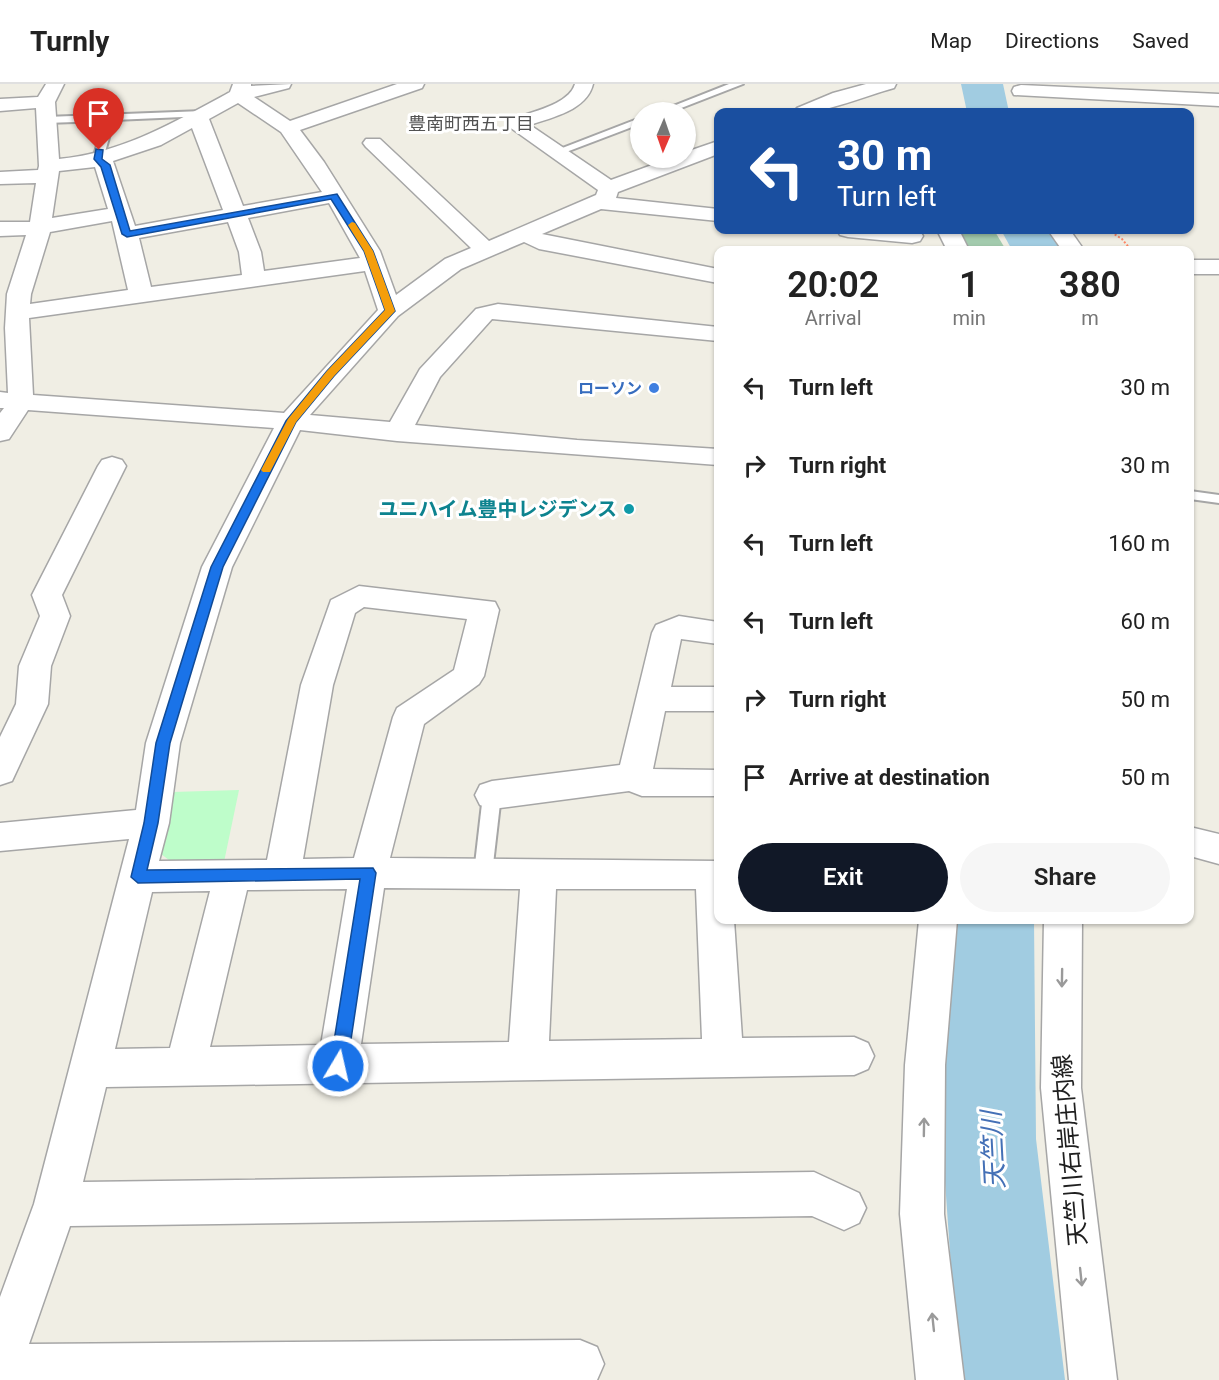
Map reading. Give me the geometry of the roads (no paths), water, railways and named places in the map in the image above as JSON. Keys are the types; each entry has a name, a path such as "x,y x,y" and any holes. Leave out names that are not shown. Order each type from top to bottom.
{"street":[{"path":"0,100 9,84"},
{"path":"0,178 48,171 98,159 154,141 201,116 241,89 282,84"},
{"path":"288,128 415,84"},
{"path":"586,84 578,99 519,123 518,126 557,152 603,195 714,214"},
{"path":"886,107 882,98 887,84"},
{"path":"814,108 850,94 887,84"},
{"path":"1025,108 1021,88 1219,100"},
{"path":"241,89 288,128 314,162 361,237 390,311"},
{"path":"0,105 48,102 48,171 40,227 12,323 10,401 0,433"},
{"path":"201,116 250,252 254,279"},
{"path":"373,143 486,250"},
{"path":"0,1360 57,1203 151,823 163,743 217,567 291,421 390,311 453,264 525,233 603,195 710,155"},
{"path":"98,159 105,165 127,234 141,296"},
{"path":"127,234 334,196"},
{"path":"0,229 40,227 120,213"},
{"path":"525,233 539,242 576,247 617,264 714,276"},
{"path":"891,234 912,236"},
{"path":"12,323 141,296 373,263"},
{"path":"1194,267 1219,267"},
{"path":"397,433 429,374 484,314 498,311 714,334"},
{"path":"10,401 291,421 397,433 714,457"},
{"path":"0,772 32,704 35,666 55,616 47,595 112,466"},
{"path":"282,876 317,685 342,607 359,596 484,610 468,676 409,717 368,873 338,1066"},
{"path":"634,777 667,633 679,627 714,632"},
{"path":"653,699 714,699"},
{"path":"492,795 634,777 642,782 714,783"},
{"path":"0,837 151,823"},
{"path":"1194,843 1219,849"},
{"path":"138,877 368,873 714,873"},
{"path":"528,1061 539,874"},
{"path":"185,1067 232,876"},
{"path":"718,924 723,1058"},
{"path":"938,924 925,1065 922,1214 940,1380"},
{"name":"天竺川右岸庄内線","path":"1063,924 1061,1088 1093,1380"},
{"path":"91,1068 338,1066 854,1056"},
{"path":"57,1203 814,1194 844,1208"},
{"path":"0,1368 580,1364"}],"lane":[{"path":"690,102 738,84"},
{"path":"48,102 110,118 201,116"},
{"path":"98,159 110,118"},
{"path":"557,152 630,125"},
{"path":"1194,496 1219,500"},
{"path":"483,873 492,795"}],"waterway":[{"name":"天竺川","path":"982,84 987,108"},
{"name":"天竺川","path":"1027,234 1034,246"},
{"name":"天竺川","path":"993,924 989,1139 1012,1380"}],"place":[{"name":"ローソン","path":"654,388"},
{"name":"ユニハイム豊中レジデンス","path":"629,509"}],"district":[{"name":"豊南町西五丁目","path":"471,123"}]}
